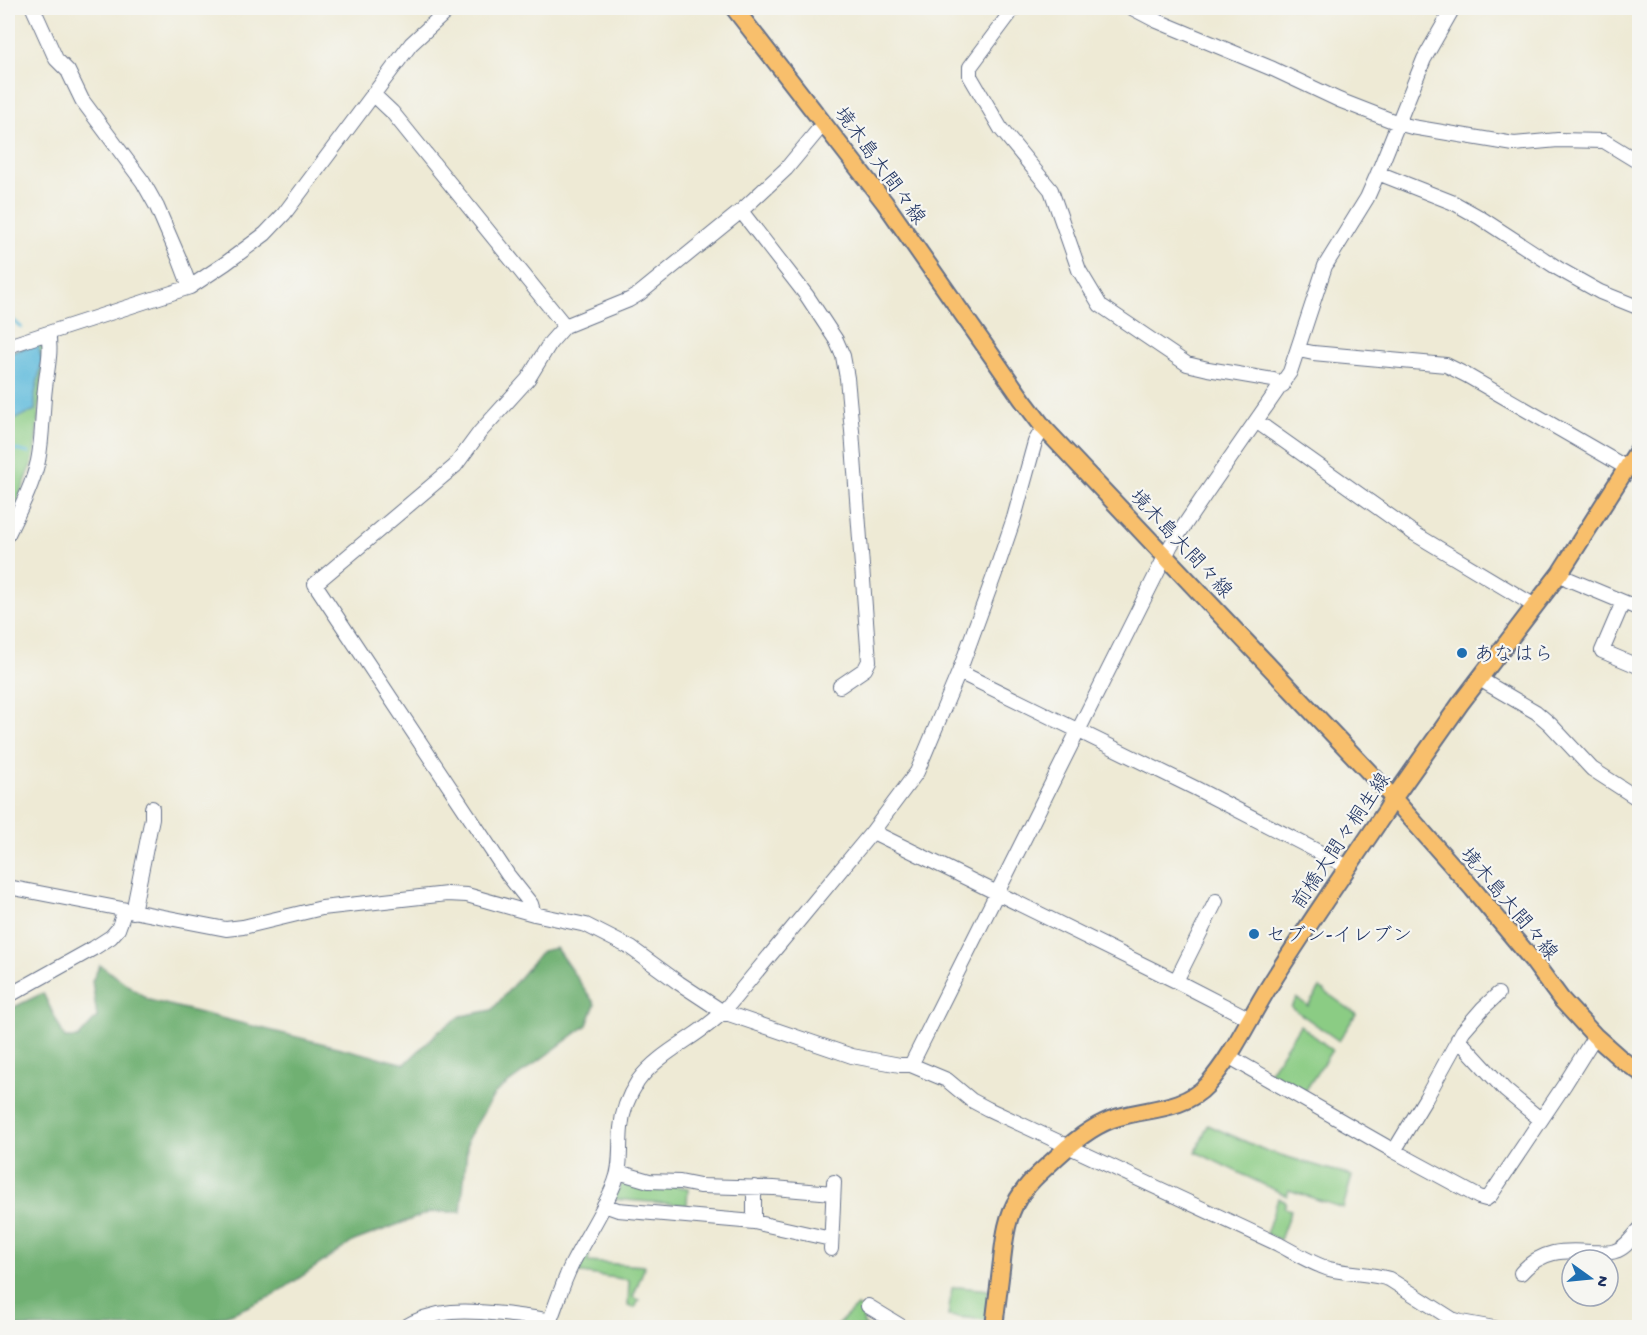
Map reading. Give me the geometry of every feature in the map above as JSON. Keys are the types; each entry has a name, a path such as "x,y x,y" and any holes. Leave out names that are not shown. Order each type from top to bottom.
{"main road":[{"name":"境木島大間々線","path":"734,8 885,203 1044,428 1393,799 1473,889 1533,961 1561,999 1595,1036 1616,1055 1637,1065"},
{"name":"前橋大間々桐生線","path":"994,1328 1005,1239 1011,1213 1018,1198 1028,1185 1068,1146 1107,1121 1172,1106 1189,1099 1208,1083 1228,1056 1285,960 1393,799 1479,678 1560,573 1639,449"}],"street":[{"path":"33,8 56,59 68,71 82,100 143,182 161,216 190,287"},
{"path":"8,346 190,287 265,234 284,214 411,44 450,8"},
{"path":"1014,8 970,67 969,72 1001,129 1051,190 1079,270 1100,305 1188,364 1273,380 1283,385"},
{"path":"1132,8 1339,100 1398,123 1514,144 1558,140 1604,141 1640,164"},
{"path":"911,1065 1171,545 1290,372 1325,266 1357,216 1378,173 1424,59 1453,8"},
{"path":"373,94 392,112 565,326"},
{"path":"534,914 531,904 508,875 315,584 455,466 487,424 528,379 550,343 565,326 629,300 741,211 786,169 824,123"},
{"path":"1378,173 1454,203 1559,269 1600,292 1640,308"},
{"path":"741,211 807,296 841,348 846,367 869,661 865,669 840,686"},
{"path":"8,534 27,494 37,464 51,346 48,333"},
{"path":"1299,350 1446,365 1627,468"},
{"path":"1257,421 1415,534 1535,606"},
{"path":"403,1328 438,1313 456,1311 537,1317 549,1324 572,1265 613,1188 618,1173 623,1116 637,1084 656,1062 705,1028 723,1012 873,831 917,772 959,672 1014,518 1035,442 1044,428"},
{"path":"1560,573 1568,579 1640,609"},
{"path":"1623,602 1602,651 1640,668"},
{"path":"959,672 1197,789 1348,867"},
{"path":"1479,678 1536,712 1592,769 1640,800"},
{"path":"8,996 94,948 111,937 118,929 129,911 152,818 152,808"},
{"path":"873,831 1250,1019"},
{"path":"8,887 226,928 243,927 322,908 447,894 467,895 534,914 578,922 595,928 631,948 723,1012 852,1056 911,1065 947,1080 971,1100 988,1109 1319,1265 1389,1279 1456,1320 1494,1328"},
{"path":"1176,981 1216,901"},
{"path":"1394,1151 1458,1039 1468,1024 1498,994"},
{"path":"1228,1056 1394,1151 1485,1199 1490,1196 1595,1036"},
{"path":"1458,1039 1505,1090 1541,1120"},
{"path":"604,1205 618,1210 754,1222 831,1244 833,1187 700,1186 680,1182 649,1181 618,1173"},
{"path":"754,1187 754,1222"},
{"path":"1521,1273 1530,1263 1552,1252 1615,1251 1625,1246 1640,1229"},
{"path":"868,1306 904,1328"}],"green space":[{"path":"42,342 45,350 35,450 32,464 8,525 8,352"},
{"path":"556,948 595,1004 587,1025 495,1093 468,1138 461,1212 431,1212 354,1241 274,1295 233,1313 190,1327 8,1327 8,1010 43,993 65,1038 78,1038 97,1017 92,981 100,965 149,1000 405,1064 439,1031 461,1016 492,1010 542,951"},
{"path":"1320,988 1356,1014 1339,1041 1291,1007 1297,998 1308,1006"},
{"path":"1300,1025 1332,1050 1302,1096 1268,1075"},
{"path":"1208,1125 1267,1151 1352,1176 1343,1208 1289,1190 1287,1196 1196,1152"},
{"path":"628,1181 688,1188 687,1205 613,1199 621,1185"},
{"path":"1278,1198 1286,1202 1284,1208 1291,1210 1280,1240 1266,1234"},
{"path":"582,1255 589,1255 588,1262 645,1266 633,1297 639,1300 635,1308 628,1306 629,1280 574,1272"},
{"path":"952,1288 989,1290 986,1320 948,1316"},
{"path":"857,1306 868,1312 863,1322 868,1327 834,1328"}],"water":[{"path":"36,344 42,361 35,394 35,410 17,418 8,418 8,354"}],"waterway":[{"path":"8,316 21,327"},
{"path":"8,448 29,453"}],"place":[{"name":"あなはら","path":"1462,653"},
{"name":"セブン-イレブン","path":"1254,934"}]}
